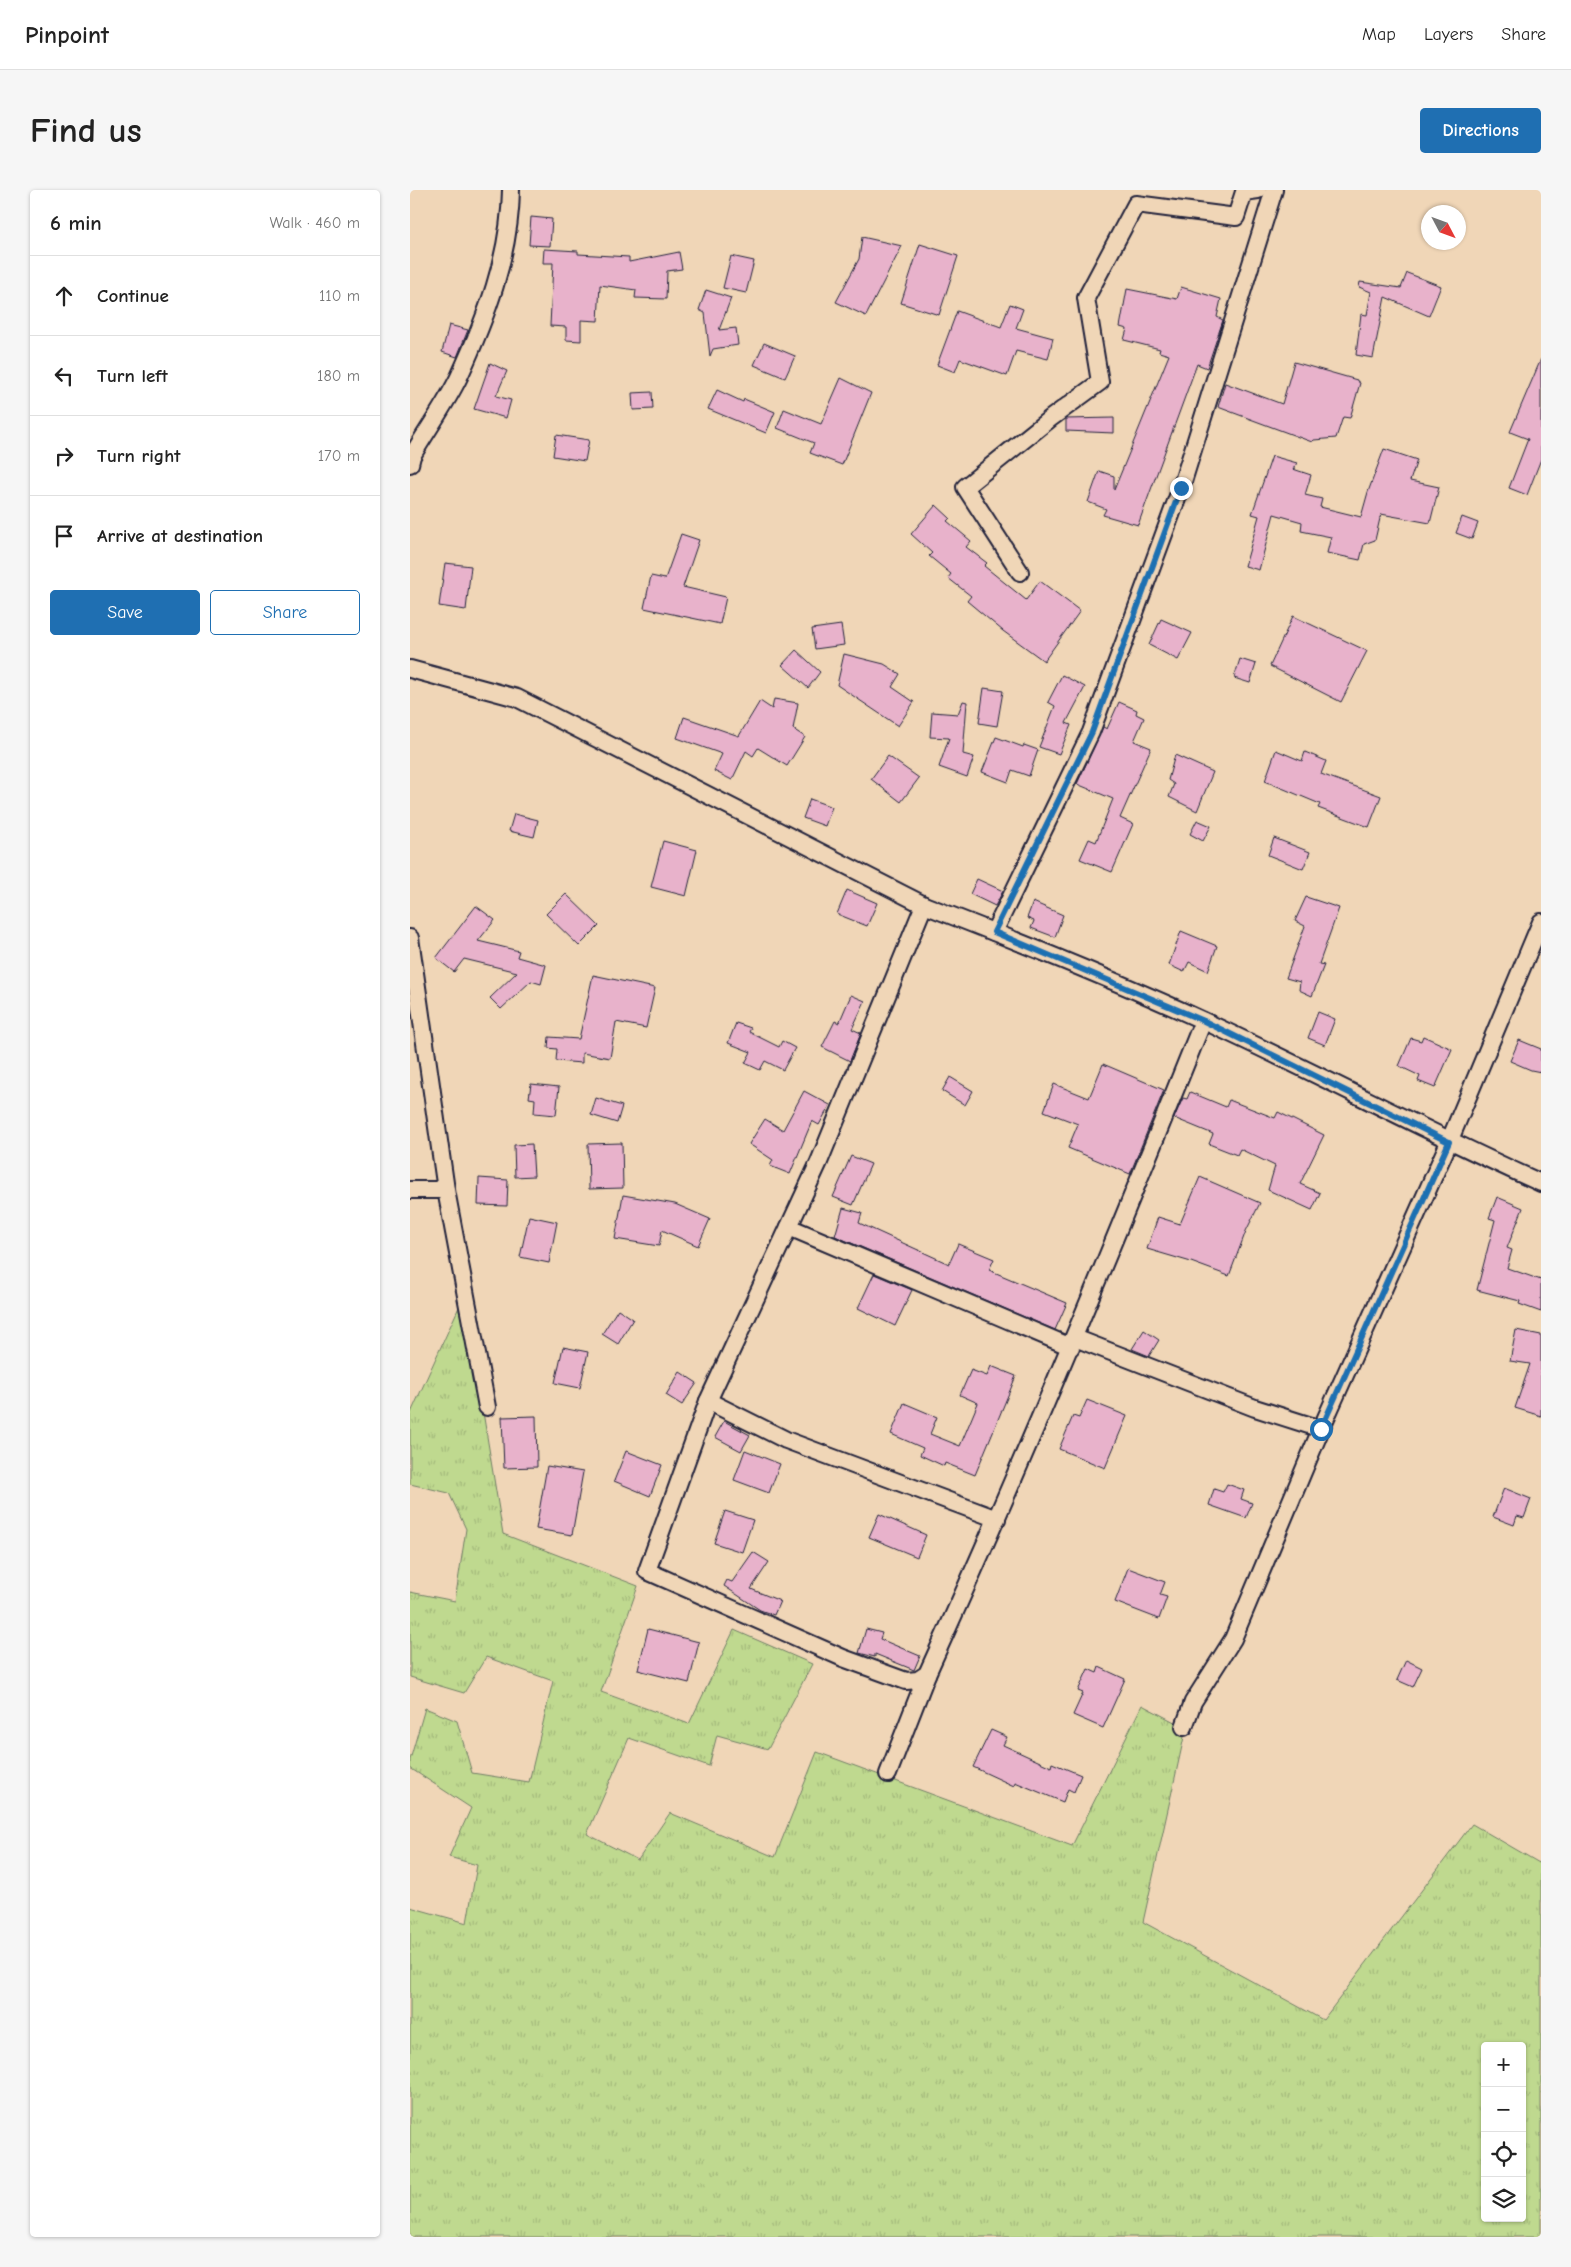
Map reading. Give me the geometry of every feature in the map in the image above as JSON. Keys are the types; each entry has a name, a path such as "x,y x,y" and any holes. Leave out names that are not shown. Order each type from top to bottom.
{"street":[{"path":"410,464 412,456 458,378 499,277 510,217 510,190"},
{"path":"1020,572 964,487 1050,418 1100,382 1086,298 1136,204 1236,217 1244,192 1258,190"},
{"path":"994,932 1092,732 1181,488 1274,190"},
{"path":"410,669 517,698 924,905 994,932 1204,1021 1449,1142 1541,1184"},
{"path":"924,905 822,1153 708,1401 647,1571 843,1658 906,1681 918,1680 927,1674"},
{"path":"1184,1726 1193,1702 1233,1639 1321,1429 1449,1142 1541,922"},
{"path":"410,938 416,1022 487,1408"},
{"path":"888,1774 927,1674 997,1520 1073,1342 1204,1021"},
{"path":"410,1190 446,1190"},
{"path":"789,1226 1073,1342 1255,1408 1321,1429"},
{"path":"708,1401 786,1440 997,1520"}],"green space":[{"path":"464,1296 503,1534 638,1586 601,1692 689,1724 734,1630 812,1664 768,1749 717,1735 709,1766 629,1738 587,1834 638,1860 670,1813 775,1857 817,1752 1072,1846 1142,1705 1186,1728 1143,1922 1323,2020 1472,1824 1541,1864 1541,2237 410,2237 410,1907 467,1923 477,1865 449,1857 471,1808 410,1768 410,1760 425,1708 457,1721 472,1773 529,1782 553,1681 486,1657 464,1693 410,1677 410,1592 455,1601 466,1529 449,1493 410,1484 410,1415"}],"building":[{"path":"531,217 552,219 550,246 529,245"},
{"path":"862,237 902,246 866,316 836,302 859,259"},
{"path":"920,244 958,256 939,315 901,303"},
{"path":"544,249 578,251 578,254 629,257 629,262 679,252 682,269 667,271 666,299 635,298 636,290 600,285 598,321 581,320 581,341 566,340 566,327 550,326 553,263 543,263"},
{"path":"731,256 754,261 746,293 723,288"},
{"path":"1407,273 1441,286 1429,316 1385,297 1373,358 1356,355 1361,314 1367,315 1371,292 1359,287 1360,282 1401,288"},
{"path":"1181,287 1221,299 1217,317 1223,320 1207,368 1197,364 1138,525 1103,515 1106,509 1088,502 1099,471 1114,476 1114,490 1169,355 1159,352 1160,349 1124,340 1127,329 1120,327 1127,289 1177,299"},
{"path":"706,290 731,298 719,330 736,328 738,345 713,349 710,356 705,313 699,310"},
{"path":"1010,304 1023,309 1016,328 1053,338 1048,359 1016,351 1007,376 960,359 955,372 937,365 957,311 1001,327"},
{"path":"449,325 468,330 457,357 442,352"},
{"path":"764,343 795,356 785,378 754,365"},
{"path":"1541,359 1541,459 1527,495 1509,488 1528,439 1510,432"},
{"path":"1294,362 1357,380 1360,383 1350,418 1343,417 1336,438 1314,440 1312,442 1218,407 1225,383 1282,404"},
{"path":"490,363 507,371 496,396 511,400 506,418 474,409"},
{"path":"841,378 871,393 842,465 810,453 814,443 777,428 784,409 821,424"},
{"path":"717,390 743,402 744,399 775,412 766,433 708,409"},
{"path":"652,392 653,409 633,410 632,393"},
{"path":"1114,418 1114,433 1066,431 1066,419"},
{"path":"556,435 589,440 585,461 553,456"},
{"path":"1384,449 1417,460 1410,481 1439,487 1430,523 1381,514 1375,540 1364,544 1360,560 1327,553 1331,537 1301,531 1302,522 1274,514 1259,570 1245,566 1259,516 1252,514 1272,456 1297,463 1293,469 1311,475 1305,495 1322,499 1320,507 1361,517"},
{"path":"936,505 950,518 947,521 971,541 966,547 987,563 984,566 1026,600 1040,581 1080,611 1044,661 1003,631 967,601 971,596 948,578 951,574 929,556 932,553 911,534"},
{"path":"1462,517 1478,523 1472,539 1456,533"},
{"path":"681,534 699,540 683,587 726,597 720,624 644,608 651,576 665,579"},
{"path":"445,563 471,566 466,610 439,606"},
{"path":"1293,616 1367,651 1341,702 1270,666"},
{"path":"1161,619 1192,633 1178,660 1149,645"},
{"path":"841,625 844,645 815,649 812,629"},
{"path":"796,650 820,672 808,688 782,665"},
{"path":"844,654 884,664 900,674 892,687 914,702 898,726 837,685"},
{"path":"1240,659 1256,664 1250,683 1234,678"},
{"path":"1062,675 1085,687 1066,723 1071,725 1059,754 1039,747 1055,706 1048,702"},
{"path":"984,688 1003,691 997,726 979,723"},
{"path":"774,699 798,703 793,729 805,737 787,766 758,748 753,756 746,751 732,780 714,771 722,754 677,738 684,717 739,736 760,701 772,709"},
{"path":"963,701 967,702 963,754 974,757 967,777 939,767 949,738 930,737 932,712 958,714"},
{"path":"1119,702 1137,710 1136,714 1144,718 1134,741 1151,748 1120,818 1133,824 1112,872 1080,859 1089,839 1096,842 1113,799 1077,784 1103,727 1107,729"},
{"path":"996,737 1023,747 1024,745 1038,750 1029,776 1012,770 1008,782 982,772"},
{"path":"1276,750 1302,761 1305,752 1326,761 1321,774 1381,796 1369,827 1318,808 1320,804 1265,781"},
{"path":"1175,755 1213,772 1197,811 1169,797 1174,784 1168,780"},
{"path":"888,756 919,778 901,802 871,779"},
{"path":"810,799 832,807 825,826 803,818"},
{"path":"514,814 538,820 534,837 509,831"},
{"path":"1197,820 1211,826 1203,841 1190,834"},
{"path":"1274,838 1310,852 1303,869 1268,855"},
{"path":"663,841 697,850 686,896 651,887"},
{"path":"977,879 1003,891 995,906 970,894"},
{"path":"847,890 877,903 867,926 837,914"},
{"path":"566,894 599,926 579,946 546,914"},
{"path":"1306,897 1339,908 1319,964 1324,965 1312,996 1299,990 1300,982 1286,978 1305,926 1295,921"},
{"path":"1033,902 1063,915 1055,937 1031,928 1034,921 1027,918"},
{"path":"476,906 495,920 478,941 519,951 517,957 546,965 541,984 531,981 501,1009 490,998 517,972 464,959 454,972 436,958"},
{"path":"1181,931 1217,946 1208,971 1189,962 1184,972 1169,965"},
{"path":"593,975 655,988 646,1028 616,1022 610,1058 582,1053 582,1063 556,1061 557,1049 548,1048 549,1037 579,1039"},
{"path":"851,995 865,1001 852,1029 861,1033 850,1061 822,1047 835,1021 839,1023"},
{"path":"1318,1012 1335,1019 1325,1045 1308,1038"},
{"path":"736,1023 751,1028 749,1032 779,1047 782,1041 795,1048 783,1070 765,1061 760,1070 745,1063 751,1052 728,1043"},
{"path":"1423,1036 1452,1049 1435,1088 1418,1081 1420,1076 1399,1066 1411,1038 1421,1041"},
{"path":"1519,1040 1541,1049 1541,1072 1510,1061"},
{"path":"1103,1064 1164,1090 1130,1174 1068,1148 1078,1124 1044,1111 1054,1084 1089,1098"},
{"path":"950,1077 973,1091 965,1105 942,1091"},
{"path":"531,1084 559,1087 556,1115 534,1113 535,1099 529,1098"},
{"path":"804,1091 830,1105 819,1125 812,1121 790,1174 770,1166 773,1160 749,1144 765,1119 783,1130"},
{"path":"1190,1092 1226,1107 1229,1100 1275,1118 1278,1112 1324,1135 1300,1184 1320,1193 1312,1210 1268,1190 1275,1166 1240,1149 1237,1155 1209,1144 1213,1134 1174,1118 1183,1098 1187,1099"},
{"path":"596,1098 622,1106 617,1123 591,1115"},
{"path":"622,1143 623,1188 589,1189 588,1144"},
{"path":"532,1144 534,1176 515,1177 514,1145"},
{"path":"851,1156 871,1164 853,1205 833,1197"},
{"path":"1200,1177 1260,1203 1246,1231 1229,1276 1147,1249 1158,1217 1180,1224"},
{"path":"479,1178 508,1180 507,1206 478,1205"},
{"path":"623,1195 675,1204 710,1219 698,1246 662,1230 659,1246 615,1239"},
{"path":"1497,1197 1523,1208 1507,1248 1512,1250 1507,1268 1541,1280 1541,1312 1519,1304 1520,1301 1477,1290 1495,1220 1489,1218"},
{"path":"843,1208 862,1213 859,1223 949,1264 958,1244 994,1259 989,1270 1067,1303 1055,1330 835,1236"},
{"path":"529,1216 557,1222 549,1263 520,1257"},
{"path":"874,1274 912,1290 895,1326 858,1308"},
{"path":"618,1309 633,1319 618,1344 602,1334"},
{"path":"1144,1330 1159,1340 1149,1356 1132,1349"},
{"path":"1516,1330 1541,1335 1541,1416 1515,1408 1530,1364 1510,1361"},
{"path":"563,1347 588,1352 580,1388 555,1383"},
{"path":"991,1366 1016,1376 975,1475 945,1463 944,1466 920,1455 923,1448 891,1434 904,1403 937,1417 930,1434 960,1446 978,1403 960,1395 971,1370 987,1376"},
{"path":"680,1372 697,1383 682,1405 666,1395"},
{"path":"1087,1400 1127,1416 1105,1468 1059,1449 1073,1416 1079,1418"},
{"path":"536,1416 537,1467 504,1468 502,1417"},
{"path":"724,1421 750,1435 741,1451 715,1437"},
{"path":"745,1450 780,1464 769,1493 734,1480"},
{"path":"626,1451 662,1465 650,1496 614,1481"},
{"path":"547,1466 583,1472 572,1535 536,1529"},
{"path":"1227,1484 1244,1490 1241,1499 1252,1503 1246,1518 1209,1505 1214,1489 1223,1492"},
{"path":"1504,1488 1531,1499 1524,1518 1517,1516 1514,1525 1493,1517"},
{"path":"725,1511 753,1520 742,1552 714,1543"},
{"path":"879,1514 926,1535 917,1557 869,1537"},
{"path":"753,1552 769,1562 751,1589 780,1601 774,1615 760,1610 724,1586 727,1580 732,1582"},
{"path":"1128,1568 1165,1582 1160,1595 1167,1597 1159,1619 1115,1602"},
{"path":"648,1629 699,1642 689,1683 638,1670"},
{"path":"866,1629 882,1633 880,1639 920,1656 914,1670 875,1654 875,1657 859,1653"},
{"path":"1406,1660 1422,1668 1413,1687 1397,1680"},
{"path":"1099,1667 1125,1679 1103,1728 1073,1715 1083,1693 1078,1691 1088,1669 1097,1673"},
{"path":"991,1730 1007,1737 1003,1745 1051,1767 1052,1763 1081,1775 1074,1792 1068,1789 1063,1802 1015,1782 1014,1786 973,1767"}],"route":[{"path":"1181,488 1092,732 994,932 1204,1021 1449,1142 1321,1429"}]}
